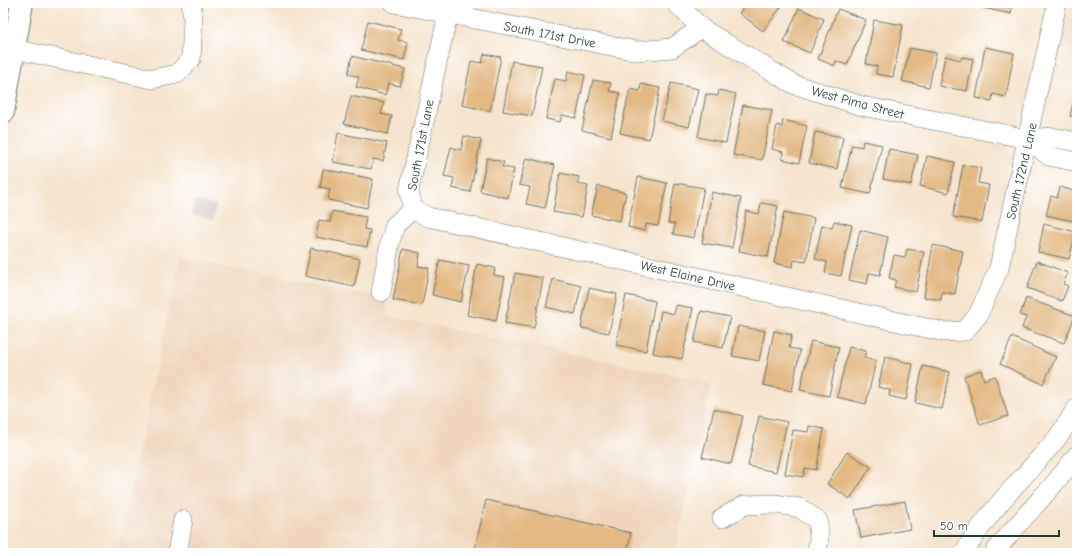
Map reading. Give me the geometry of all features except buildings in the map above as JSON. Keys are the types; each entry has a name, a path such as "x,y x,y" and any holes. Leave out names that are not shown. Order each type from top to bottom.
{"main road":[{"path":"3,112 22,3"}],"street":[{"path":"14,49 152,79 177,74 191,59 193,20 191,3"},
{"name":"South 171st Drive","path":"394,3 637,51 672,48 701,28"},
{"name":"West Pima Street","path":"676,3 701,28 793,84 862,106 1028,139 1052,137 1077,142"},
{"name":"South 172nd Lane","path":"965,331 978,314 999,268 1057,3"},
{"name":"South 171st Lane","path":"381,292 390,242 395,225 413,208 409,190 448,14"},
{"name":"West Pima Street","path":"1028,139 1050,156 1077,162"},
{"name":"West Elaine Drive","path":"413,208 428,217 944,332 965,331"},
{"path":"964,553 970,542 990,515 1058,437 1077,408"},
{"path":"994,553 1016,525 1047,492 1077,455"},
{"path":"722,518 745,505 776,504 800,508 818,521 819,541 816,553"},
{"path":"177,553 183,520"}],"shaded area":[{"path":"195,201 216,205 213,220 192,215"},
{"path":"180,258 388,299 385,316 684,377 711,385 675,553 117,553"}]}
